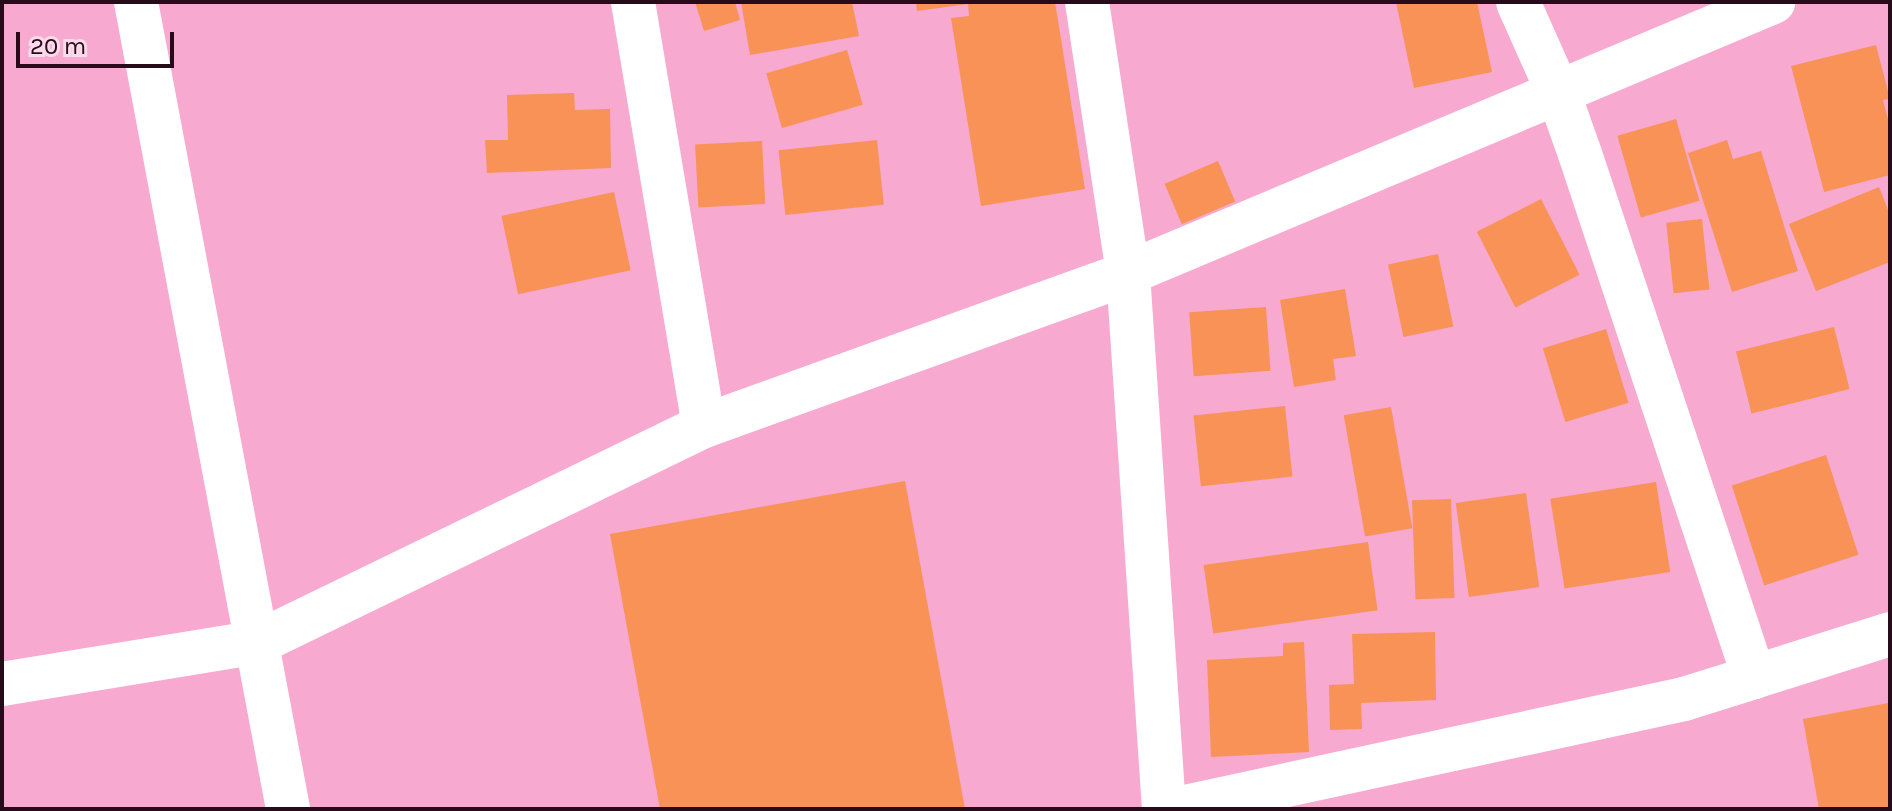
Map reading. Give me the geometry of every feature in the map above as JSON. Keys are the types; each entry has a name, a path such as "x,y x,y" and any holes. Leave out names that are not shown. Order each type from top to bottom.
{"street":[{"path":"136,2 259,642 288,809"},
{"path":"633,2 704,426"},
{"path":"1087,2 1128,273 1164,809"},
{"path":"1518,2 1558,92 1754,677"},
{"path":"2,684 259,642 704,426 1128,273 1773,2"},
{"path":"1176,809 1684,699 1890,634"}],"building":[{"path":"695,2 735,2 740,20 704,31"},
{"path":"741,2 852,2 859,36 750,55"},
{"path":"916,2 1055,2 1085,189 981,206 951,18 969,16 968,4 917,11"},
{"path":"1396,2 1477,2 1492,72 1414,88"},
{"path":"1876,45 1890,99 1883,100 1890,127 1890,175 1824,192 1791,66"},
{"path":"847,50 863,105 782,128 766,73"},
{"path":"574,93 575,110 610,109 611,168 487,173 485,140 508,140 507,95"},
{"path":"1676,119 1699,201 1641,218 1617,136"},
{"path":"877,140 884,205 785,215 779,150"},
{"path":"1727,140 1733,159 1761,151 1798,271 1732,292 1688,153"},
{"path":"762,141 765,204 698,207 695,145"},
{"path":"1218,161 1235,202 1182,224 1165,184"},
{"path":"1879,187 1890,215 1890,262 1816,291 1789,224"},
{"path":"614,192 631,270 518,294 502,216"},
{"path":"1541,199 1580,275 1515,307 1477,232"},
{"path":"1702,219 1709,290 1674,293 1666,223"},
{"path":"1438,254 1453,326 1403,337 1388,265"},
{"path":"1345,289 1356,356 1333,359 1336,380 1294,387 1280,300"},
{"path":"1266,307 1270,371 1194,376 1189,312"},
{"path":"1834,327 1849,389 1751,414 1736,351"},
{"path":"1606,329 1629,403 1565,422 1543,348"},
{"path":"1285,406 1292,477 1201,486 1194,416"},
{"path":"1391,407 1412,528 1365,536 1344,415"},
{"path":"1826,455 1858,555 1764,585 1732,486"},
{"path":"905,481 965,809 660,809 610,534"},
{"path":"1656,482 1670,572 1565,589 1550,499"},
{"path":"1526,493 1539,587 1469,597 1456,503"},
{"path":"1451,499 1454,598 1415,599 1412,500"},
{"path":"1368,542 1378,610 1213,633 1204,565"},
{"path":"1435,632 1436,700 1361,703 1362,729 1330,730 1329,685 1354,684 1352,634"},
{"path":"1304,642 1309,752 1211,757 1207,660 1283,656 1283,643"},
{"path":"1888,703 1890,809 1819,809 1803,719"}]}
